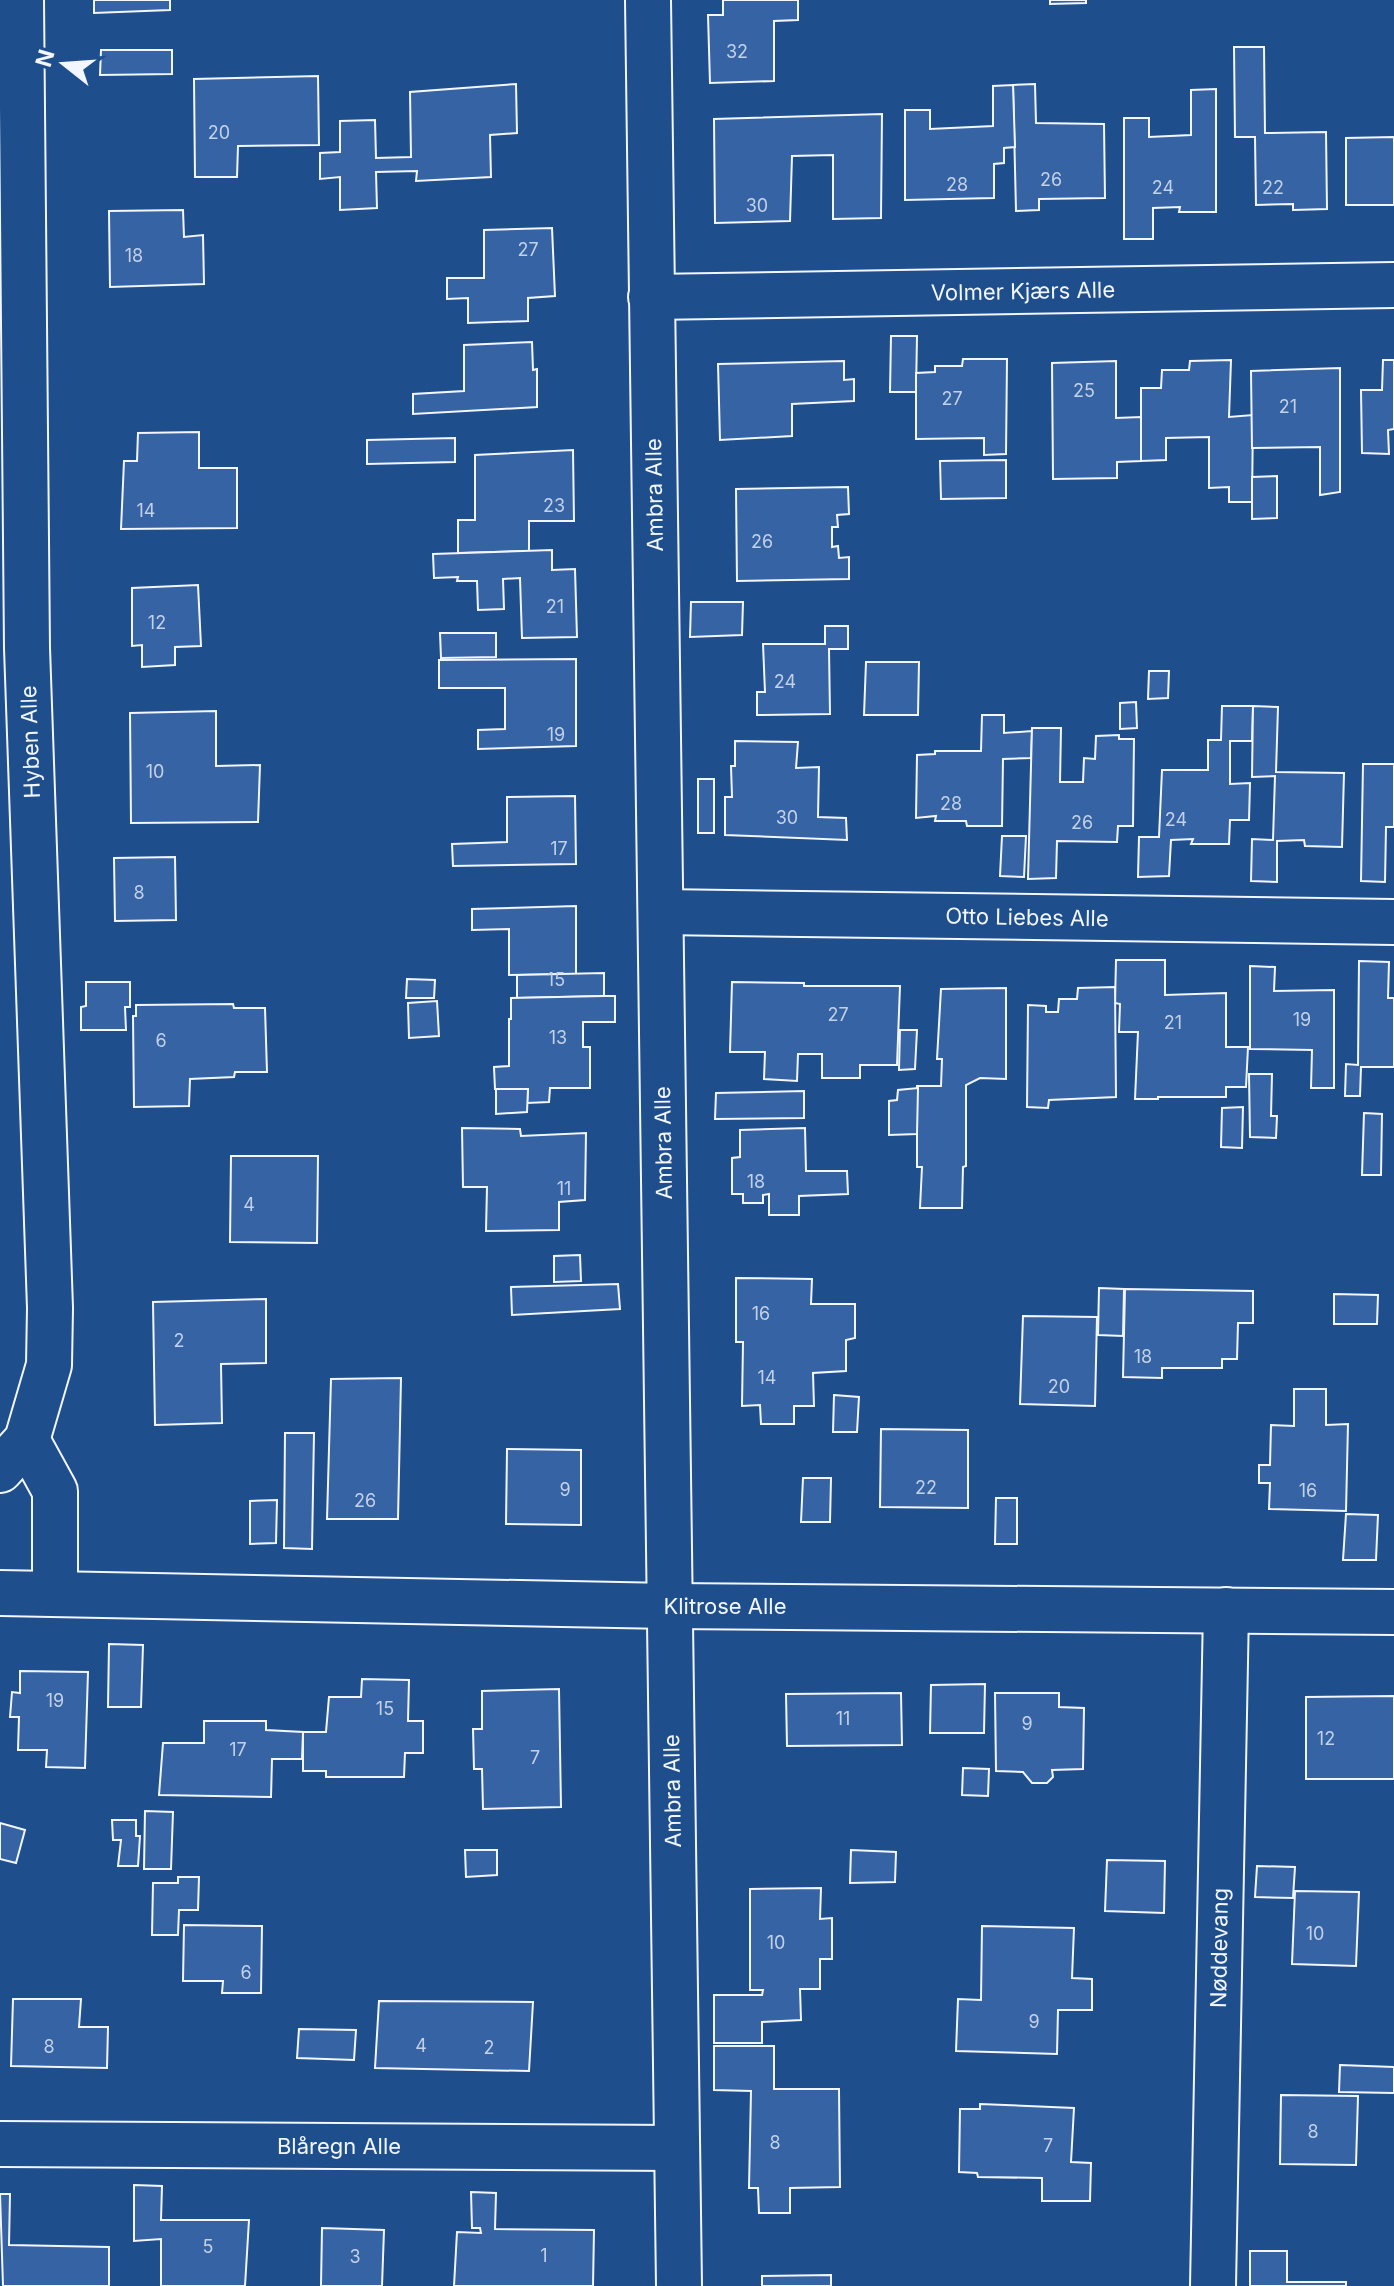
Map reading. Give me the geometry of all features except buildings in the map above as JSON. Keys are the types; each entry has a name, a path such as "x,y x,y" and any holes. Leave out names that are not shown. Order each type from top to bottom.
{"street":[{"name":"Hyben Alle","path":"14,1455 49,1365 50,1308 27,648 21,0"},
{"name":"Ambra Alle","path":"648,0 679,2286"},
{"name":"Volmer Kjærs Alle","path":"651,297 1394,285"},
{"name":"Otto Liebes Alle","path":"661,912 1394,922"},
{"path":"14,1455 55,1491 55,1593"},
{"name":"Klitrose Alle","path":"0,1593 669,1606 1394,1612"},
{"name":"Nøddevang","path":"1213,2286 1226,1610"},
{"name":"Blåregn Alle","path":"0,2144 677,2148"}]}
